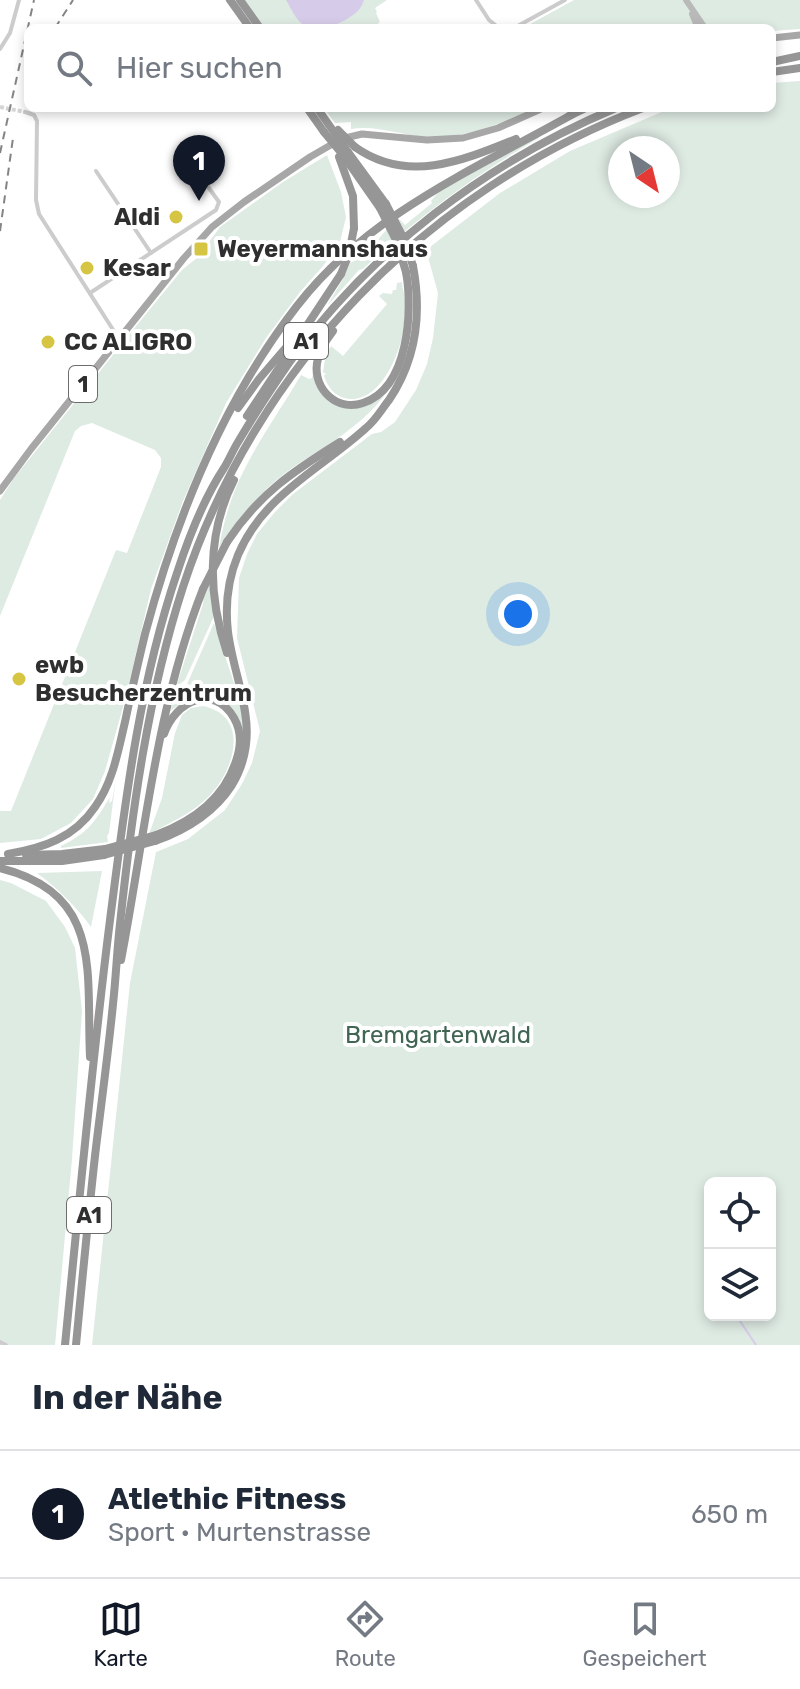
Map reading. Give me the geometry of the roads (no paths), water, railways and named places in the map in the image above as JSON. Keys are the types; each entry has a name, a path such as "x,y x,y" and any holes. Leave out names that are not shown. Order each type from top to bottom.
{"highway":[{"path":"230,0 247,24"},
{"path":"240,0 257,24"},
{"path":"776,59 800,55"},
{"path":"776,71 800,68"},
{"path":"310,112 324,132 346,153 405,167 426,167 455,161 577,112"},
{"path":"3,856 104,852 174,834 211,810 227,792 239,770 247,732 227,619 229,584 238,555 253,527 278,497 377,418 401,381 415,339 417,296 404,239 321,112"},
{"name":"A1","path":"65,1345 91,1081 139,716 153,653 190,536 216,477 265,397 343,297 436,212 496,170 607,112"},
{"name":"A1","path":"76,1345 120,924 148,731 183,588 207,525 235,464 281,391 316,343 367,287 427,232 501,178 564,143 634,112"},
{"path":"3,856 46,846 68,835 90,815 101,798 114,769 156,598 194,490 218,435 260,360 298,305 331,267 374,230 491,157 573,114"},
{"path":"216,477 218,466 240,427 341,274 354,228 346,153"},
{"path":"367,287 356,306 331,333 318,360 316,374 322,390 332,400 345,405 359,405 373,399 385,388 394,373 409,323 410,269"},
{"path":"194,490 243,401 265,371 310,322"},
{"path":"113,1004 162,724 178,660 203,589 227,542 248,513 279,482 352,434 386,403"},
{"path":"245,707 216,614 213,550 225,502 257,428"},
{"path":"155,765 169,722 183,705 196,700 210,700 223,705 232,715 238,727 240,745 229,778 214,799 199,812 155,838"},
{"path":"0,868 26,876 48,888 67,907 78,925 88,968 91,1081"}],"main road":[{"path":"776,38 800,35"},
{"name":"1","path":"0,491 173,271 218,221 337,140 362,134 427,140 456,139 498,128 534,112"}],"street":[{"path":"0,49 10,33 19,0"},
{"path":"476,0 494,24"},
{"path":"521,24 565,0"},
{"path":"696,24 686,0 702,24"},
{"path":"25,112 34,115 37,121 38,211 119,339"},
{"path":"96,171 151,253"},
{"path":"90,293 217,208 219,202 206,184"},
{"path":"0,1342 6,1345"}],"waterway":[{"path":"740,1321 756,1345"}],"tunnel":[{"path":"0,107 24,112"}],"railway":[{"path":"29,24 34,0"},
{"path":"58,24 73,0"},
{"path":"0,153 24,45"},
{"path":"0,231 13,138"}],"place":[{"name":"Atlethic Fitness","path":"199,201"},
{"name":"Aldi","path":"176,217"},
{"name":"Weyermannshaus","path":"201,249"},
{"name":"Kesar","path":"87,268"},
{"name":"CC ALIGRO","path":"48,342"},
{"name":"ewb Besucherzentrum","path":"19,679"}],"park label":[{"name":"Bremgartenwald","path":"438,1035"}]}
